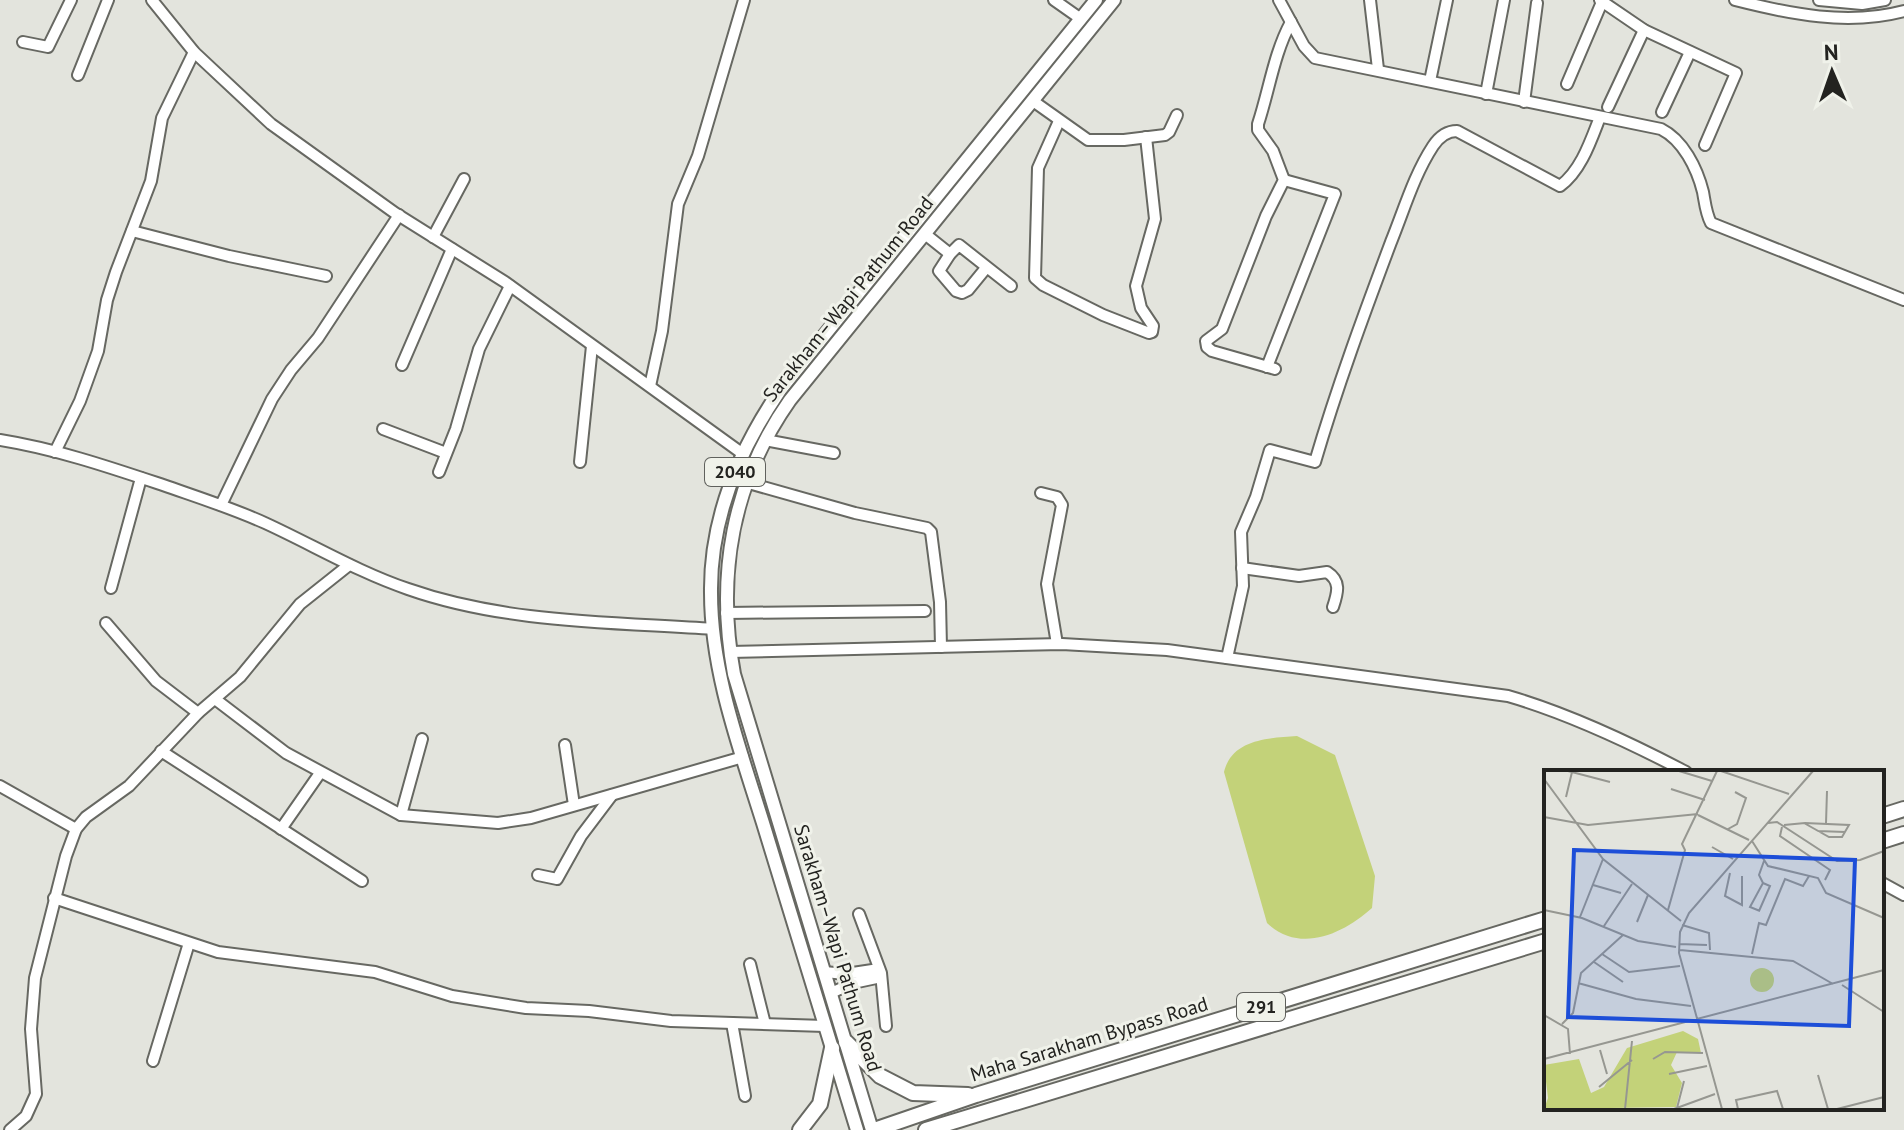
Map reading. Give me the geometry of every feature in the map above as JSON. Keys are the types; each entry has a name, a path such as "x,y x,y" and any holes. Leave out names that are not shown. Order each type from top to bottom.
{"highway":[{"path":"1884,815 1904,809"},
{"path":"1884,840 1904,834"},
{"name":"Maha Sarakham Bypass Road","path":"873,1130 976,1095 1544,920"},
{"name":"Maha Sarakham Bypass Road","path":"926,1130 1544,942"},
{"path":"800,1130 820,1104 839,1045 880,1076 913,1093 976,1095"},
{"path":"959,1130 986,1112"}],"main road":[{"name":"Sarakham–Wapi Pathum Road","path":"873,1130 839,1045 825,1026 721,677 711,594 718,528 729,487 743,454 780,390 1096,0"},
{"name":"Sarakham–Wapi Pathum Road","path":"857,1130 831,993 734,674 726,613 732,530 745,482 765,440 790,400 1114,0"},
{"path":"954,175 965,184"},
{"path":"764,825 778,820"}],"street":[{"path":"23,42 48,47 71,0"},
{"path":"78,75 108,0"},
{"path":"152,0 194,52 271,124 399,215 510,286 743,454"},
{"path":"650,386 669,288 678,204 698,156 744,0"},
{"path":"1054,0 1068,3 1081,19"},
{"path":"1279,0 1304,46 1315,58 1661,129 1674,138 1690,157 1711,223 1904,300"},
{"path":"1370,0 1378,69"},
{"path":"1430,81 1447,0"},
{"path":"1486,94 1504,0"},
{"path":"1735,0 1787,13 1838,18 1885,16 1904,11"},
{"path":"1819,0 1862,4 1885,0"},
{"path":"1567,84 1601,1 1644,30 1736,73 1705,145"},
{"path":"1524,102 1537,3"},
{"path":"1284,180 1335,194 1271,368 1212,351 1206,341 1222,329 1266,216 1284,180 1273,151 1258,130 1258,124 1281,41 1291,22"},
{"path":"1608,107 1644,30"},
{"path":"55,452 80,401 98,351 107,300 151,181 162,118 194,52"},
{"path":"1662,112 1690,52"},
{"path":"1033,101 1088,140 1124,140 1168,134 1177,115"},
{"path":"1227,658 1243,586 1241,532 1256,497 1270,450 1315,462 1344,370 1386,257 1418,174 1433,146 1444,135 1457,131 1560,186 1569,179 1584,154 1600,117"},
{"path":"1059,121 1038,168 1035,278 1091,309 1149,333 1153,326 1141,308 1136,286 1155,219 1146,137"},
{"path":"433,237 464,179"},
{"path":"221,505 272,399 318,338 399,215"},
{"path":"132,231 229,256 326,276"},
{"path":"925,234 950,254"},
{"path":"986,268 968,290 960,293 940,273 940,268 959,245 1011,286"},
{"path":"402,365 452,249"},
{"path":"439,472 456,429 479,349 510,286"},
{"path":"580,462 592,346"},
{"path":"383,429 446,453"},
{"path":"0,440 55,452 221,505 349,565 407,589 453,603 513,614 713,629"},
{"path":"765,440 834,453"},
{"path":"111,588 141,478"},
{"path":"745,482 855,513 927,528 931,532 940,602 941,647"},
{"path":"1041,493 1057,497 1062,505 1047,584 1057,644"},
{"path":"10,1130 26,1116 36,1094 31,1010 35,978 54,898 76,829 86,817 129,786 198,713 240,677 300,604 349,565"},
{"path":"1242,568 1299,576 1327,572 1337,582 1333,607"},
{"path":"726,613 925,611"},
{"path":"106,623 156,681 198,713"},
{"path":"730,652 1057,644 1167,650 1508,696 1612,735 1682,770"},
{"path":"215,699 286,753 401,815 498,823 531,818 743,757"},
{"path":"401,815 422,739"},
{"path":"565,745 574,805"},
{"path":"161,751 362,881"},
{"path":"281,829 320,773"},
{"path":"0,786 76,829"},
{"path":"538,875 557,879 565,860 612,795"},
{"path":"1884,884 1904,895"},
{"path":"54,898 218,952 375,972 452,996 526,1008 589,1011 671,1021 825,1026"},
{"path":"859,914 880,973 886,1026"},
{"path":"153,1061 189,943"},
{"path":"750,964 765,1024"},
{"path":"824,972 880,973"},
{"path":"831,993 880,973"},
{"path":"732,1023 745,1096"}],"green space":[{"path":"1297,736 1335,755 1375,876 1372,908 1348,926 1307,939 1280,932 1267,923 1224,772 1235,753 1253,742"}]}
